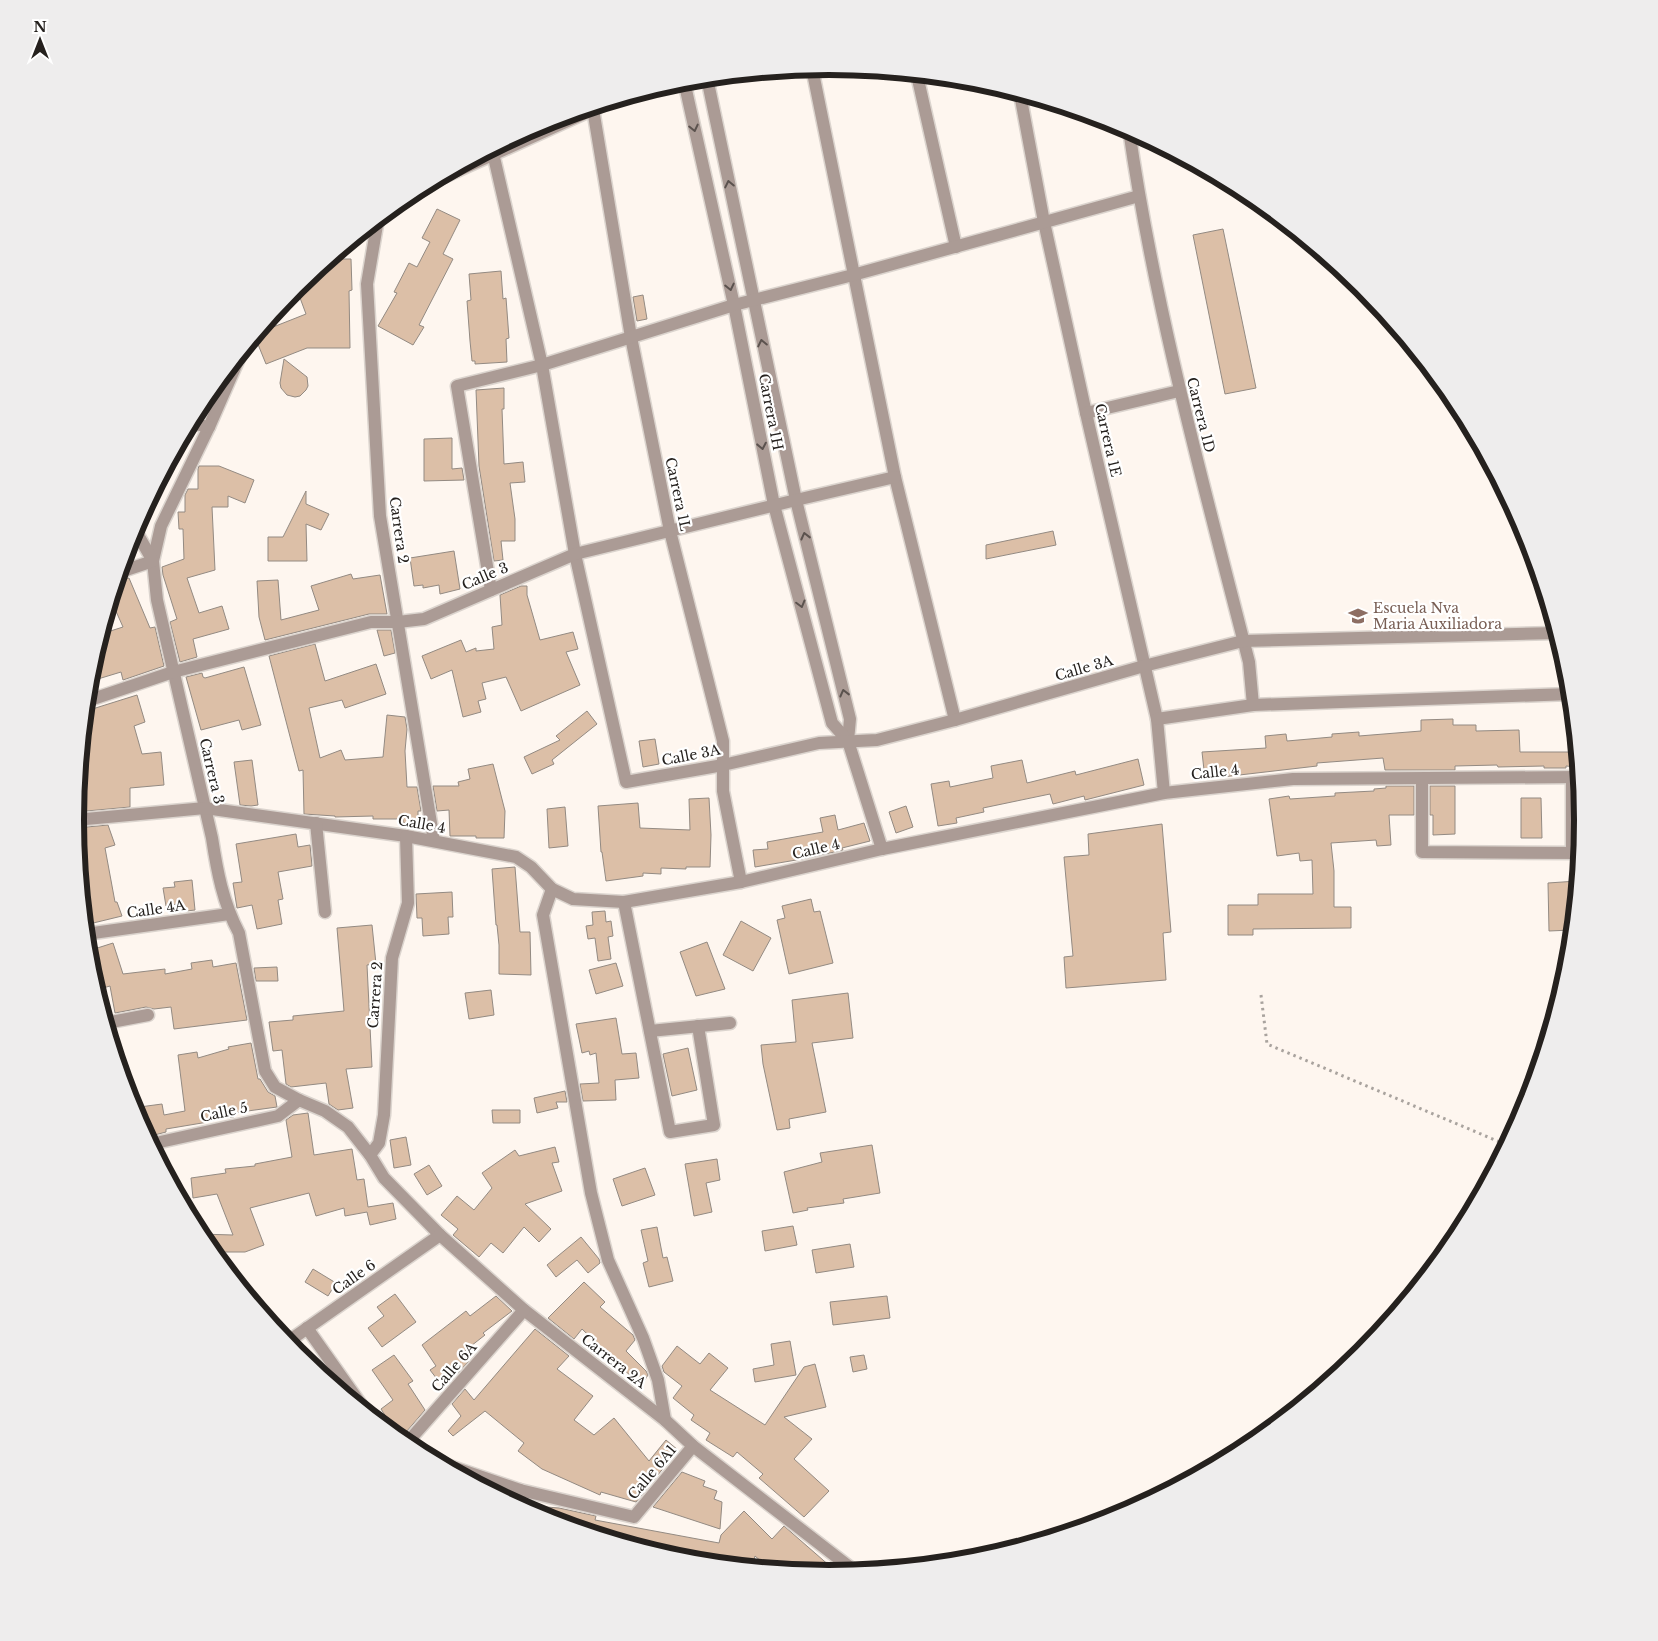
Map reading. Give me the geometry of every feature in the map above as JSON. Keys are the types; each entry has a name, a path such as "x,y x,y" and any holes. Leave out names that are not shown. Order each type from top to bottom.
{"street":[{"path":"814,76 895,477 955,720"},
{"path":"918,80 956,247"},
{"name":"Carrera 1H","path":"708,85 796,500 850,719 848,741 882,849"},
{"name":"Carrera 1H","path":"686,89 734,305 774,505 832,723 848,741"},
{"name":"Carrera 1E","path":"1021,100 1044,222 1086,414 1157,719 1164,793"},
{"name":"Carrera 1L","path":"600,112 631,337 670,531 723,740 723,791 741,882"},
{"name":"Carrera 1D","path":"1130,139 1139,196 1179,391 1249,662 1254,704"},
{"path":"493,155 542,365 575,554"},
{"path":"491,590 457,386 542,365 734,305 853,275 1139,196"},
{"name":"Carrera 2","path":"377,228 367,284 380,516 434,841"},
{"name":"Carrera 3","path":"231,376 161,526 153,561 157,600 212,838 217,873 229,914 239,933 265,1071 275,1086 299,1100 325,1111 348,1127 370,1155"},
{"path":"1086,414 1179,391"},
{"path":"197,425 209,427"},
{"name":"Calle 3","path":"94,699 174,672 371,622 398,622 424,619 575,554 895,477"},
{"path":"127,570 153,561 139,537"},
{"name":"Calle 3A","path":"575,554 626,782 723,765 818,743 877,740 955,720 1144,666 1243,641 1550,633"},
{"path":"1157,719 1254,704 1563,694"},
{"name":"Calle 4","path":"83,819 205,808 406,836 516,857 532,867 552,888 572,899 624,902 741,882 882,849 1164,793 1293,779 1573,777"},
{"path":"1422,779 1422,852 1573,853"},
{"path":"316,823 325,912"},
{"name":"Carrera 2","path":"370,1155 379,1143 384,1115 392,958 408,903 406,836"},
{"path":"552,888 543,915 591,1193 608,1260 643,1338 658,1380 665,1420"},
{"path":"624,902 670,1132 714,1126 698,1026"},
{"name":"Calle 4A","path":"93,933 229,914"},
{"path":"112,1022 148,1015"},
{"path":"650,1031 730,1023"},
{"name":"Calle 5","path":"157,1143 278,1116 299,1100"},
{"name":"Carrera 2A","path":"370,1155 384,1178 440,1235 524,1310 665,1420 693,1446 847,1565"},
{"name":"Calle 6","path":"293,1338 440,1235"},
{"name":"Calle 6A","path":"412,1438 524,1310"},
{"path":"307,1328 355,1395"},
{"name":"Calle 6A1","path":"520,1490 634,1517 693,1446"},
{"path":"467,1472 520,1490 520,1498"}],"path":[{"path":"1261,995 1267,1044 1501,1143"}],"building":[{"path":"437,209 460,220 443,254 453,259 419,325 424,327 413,345 378,326 397,293 394,292 409,263 417,267 430,242 422,238"},
{"path":"1223,229 1256,388 1225,394 1193,235"},
{"path":"338,259 351,259 352,290 349,291 350,348 307,348 266,364 257,343 270,328 306,314 299,296"},
{"path":"501,271 503,299 506,298 509,338 506,339 507,362 475,364 475,361 472,361 467,301 471,300 469,274"},
{"path":"643,295 647,319 637,321 633,297"},
{"path":"284,359 307,377 308,386 300,396 287,395 281,388 280,383"},
{"path":"504,388 504,409 502,409 504,464 523,462 525,482 510,483 515,519 515,541 501,541 503,560 494,561 479,466 476,390"},
{"path":"452,438 452,469 462,468 464,480 424,481 424,439"},
{"path":"199,466 219,466 254,480 245,503 228,496 228,507 212,507 215,570 187,578 199,613 222,606 229,629 193,639 197,657 180,662 170,622 177,619 162,567 184,559 183,529 179,529 178,512 185,512 185,495 188,489 198,489"},
{"path":"306,491 306,504 329,514 321,530 306,524 307,561 268,561 268,537 283,537"},
{"path":"1053,531 1056,545 986,559 986,545"},
{"path":"454,551 460,589 440,594 439,585 423,588 423,585 414,586 410,558"},
{"path":"351,574 353,579 380,575 387,614 369,614 265,640 259,617 257,581 278,580 281,620 319,610 311,586"},
{"path":"129,578 150,628 155,627 164,666 123,680 121,672 97,679 108,632 123,627 115,609 124,579"},
{"path":"521,586 527,586 527,595 540,640 573,632 578,649 566,652 580,685 521,711 506,677 482,683 486,699 478,701 481,712 463,717 452,670 431,679 422,656 461,640 466,652 476,648 476,651 494,649 492,627 502,625 500,595"},
{"path":"377,630 391,630 395,653 384,656"},
{"path":"315,644 325,681 376,664 386,694 345,708 342,700 309,708 320,758 341,750 345,760 383,757 387,715 405,717 407,729 405,751 407,787 417,787 421,811 418,811 418,823 403,823 403,819 373,819 373,816 335,817 304,814 303,770 299,771 269,656"},
{"path":"244,667 261,725 242,730 239,720 201,730 186,677 202,673 205,678"},
{"path":"137,695 145,722 134,726 142,754 161,752 164,785 130,788 130,807 83,811 85,772 92,709"},
{"path":"587,711 597,724 552,760 554,764 532,774 524,757 560,740 556,736"},
{"path":"1453,719 1453,725 1476,725 1476,731 1519,730 1520,752 1571,752 1572,767 1544,768 1544,766 1498,767 1497,765 1455,766 1455,770 1385,770 1383,758 1317,763 1317,766 1205,779 1202,752 1266,748 1265,736 1286,734 1287,741 1332,737 1332,734 1359,732 1359,736 1421,731 1421,720"},
{"path":"655,739 659,764 643,767 639,741"},
{"path":"1138,759 1144,785 1085,800 1084,796 1053,804 1050,794 983,808 984,812 956,818 957,823 938,826 931,784 949,781 950,787 993,778 991,766 1022,760 1027,783 1075,771 1076,775"},
{"path":"252,760 258,805 240,805 234,762"},
{"path":"493,764 505,811 504,838 450,836 449,810 437,811 433,786 459,786 458,782 470,779 468,769"},
{"path":"1386,786 1414,786 1414,815 1389,815 1391,845 1377,846 1376,840 1331,843 1334,871 1334,907 1351,907 1351,928 1253,929 1253,935 1228,935 1228,905 1258,905 1258,894 1313,894 1312,860 1300,861 1299,853 1277,856 1269,799 1289,796 1290,799 1335,796 1335,793 1374,791 1374,789 1386,788"},
{"path":"1430,786 1455,786 1455,834 1433,835 1433,815 1430,815"},
{"path":"709,798 710,867 686,867 686,869 661,868 661,874 643,873 643,876 606,881 601,852 598,806 638,803 640,828 690,830 689,799"},
{"path":"1521,798 1541,798 1542,838 1521,838"},
{"path":"906,806 913,827 896,833 889,812"},
{"path":"565,807 568,846 549,848 547,809"},
{"path":"835,815 838,830 864,823 870,841 842,848 843,850 808,858 755,867 753,850 768,849 767,842 823,832 820,818"},
{"path":"1162,824 1171,932 1163,933 1166,980 1066,988 1064,957 1073,956 1064,857 1089,855 1088,834"},
{"path":"108,825 115,845 105,848 115,902 117,902 122,916 91,924 85,869 83,827"},
{"path":"296,834 298,847 310,845 312,866 278,872 283,899 278,900 282,924 257,929 252,905 237,908 233,883 242,882 236,844"},
{"path":"515,867 520,932 530,932 531,975 499,974 499,945 492,869"},
{"path":"192,880 195,910 178,912 177,904 166,906 163,888 175,887 174,882"},
{"path":"1572,881 1566,930 1549,931 1548,883"},
{"path":"452,892 453,917 448,917 449,934 423,936 422,918 417,918 416,894"},
{"path":"811,899 814,912 820,911 833,963 789,974 777,920 785,918 782,906"},
{"path":"605,911 606,922 611,921 613,936 608,937 611,959 598,961 595,938 588,939 586,926 593,925 592,912"},
{"path":"741,921 771,938 753,971 723,955"},
{"path":"372,925 376,964 367,965 372,1067 346,1069 353,1108 338,1110 329,1104 326,1083 291,1087 286,1084 282,1050 273,1051 269,1022 293,1020 293,1016 344,1011 337,928"},
{"path":"707,942 725,989 696,996 680,952"},
{"path":"113,943 123,974 165,969 165,974 192,969 191,963 212,960 213,967 236,963 247,1020 174,1029 171,1007 154,1009 146,1007 115,1013 110,986 103,988 95,949"},
{"path":"616,963 623,986 596,994 589,970"},
{"path":"277,967 278,981 256,981 254,968"},
{"path":"491,990 494,1015 469,1019 465,993"},
{"path":"848,993 853,1038 812,1043 826,1112 789,1119 790,1128 777,1130 763,1064 761,1045 796,1042 792,1000"},
{"path":"616,1018 622,1054 636,1053 639,1078 615,1080 616,1100 583,1101 580,1084 599,1083 596,1053 590,1055 589,1051 582,1053 576,1024"},
{"path":"251,1043 258,1079 260,1079 268,1092 275,1096 277,1107 233,1113 234,1117 208,1120 208,1122 166,1129 166,1132 153,1135 140,1107 162,1104 164,1115 185,1111 178,1055 197,1052 198,1058 229,1049 228,1047"},
{"path":"688,1048 697,1090 672,1096 663,1054"},
{"path":"565,1091 567,1102 556,1102 558,1108 537,1113 534,1098"},
{"path":"492,1110 520,1110 520,1123 493,1123"},
{"path":"308,1113 314,1155 352,1149 357,1180 364,1179 368,1207 393,1203 396,1219 370,1225 367,1212 345,1216 344,1208 316,1216 309,1193 250,1208 264,1245 245,1252 222,1252 209,1234 233,1235 217,1194 193,1198 191,1178 226,1173 225,1169 255,1166 255,1164 292,1157 286,1120 293,1115"},
{"path":"406,1137 411,1165 394,1168 390,1140"},
{"path":"872,1145 880,1193 843,1199 844,1203 807,1208 808,1210 793,1213 784,1172 822,1162 820,1153"},
{"path":"555,1147 559,1162 552,1163 562,1191 525,1204 551,1229 539,1242 524,1227 503,1253 491,1243 479,1257 453,1235 458,1229 441,1215 457,1196 474,1210 492,1188 482,1173 515,1150 519,1156"},
{"path":"717,1159 720,1180 706,1183 712,1212 694,1216 685,1164"},
{"path":"429,1165 442,1186 427,1195 414,1174"},
{"path":"645,1168 655,1195 622,1206 613,1179"},
{"path":"793,1226 797,1245 765,1251 762,1231"},
{"path":"657,1227 663,1258 667,1257 673,1281 649,1287 643,1263 648,1261 641,1230"},
{"path":"581,1237 599,1259 600,1263 588,1273 577,1260 556,1277 547,1265"},
{"path":"850,1244 854,1267 816,1273 812,1250"},
{"path":"313,1269 336,1283 328,1296 305,1282"},
{"path":"584,1282 605,1302 600,1307 633,1335 635,1340 626,1351 648,1375 641,1386 582,1329 574,1339 548,1318"},
{"path":"395,1294 416,1322 382,1347 368,1328 384,1316 377,1307"},
{"path":"496,1296 512,1311 483,1333 485,1335 462,1353 469,1361 444,1388 430,1370 436,1366 422,1345 466,1311 470,1316"},
{"path":"887,1296 890,1318 833,1325 830,1302"},
{"path":"535,1329 569,1356 557,1369 593,1396 574,1420 594,1435 614,1418 649,1461 666,1440 678,1450 636,1502 601,1492 600,1495 542,1469 518,1451 524,1443 485,1411 453,1436 448,1431 461,1416 452,1404 465,1389 474,1400"},
{"path":"790,1341 796,1375 755,1382 753,1369 774,1365 771,1344"},
{"path":"677,1346 700,1364 709,1353 728,1368 710,1390 765,1425 804,1367 815,1364 826,1407 784,1417 812,1439 794,1459 829,1491 804,1517 759,1478 763,1474 737,1452 733,1457 706,1440 710,1433 691,1420 694,1415 673,1398 682,1386 664,1372 662,1366"},
{"path":"394,1355 413,1381 408,1384 425,1410 405,1433 389,1422 381,1409 393,1400 372,1370"},
{"path":"864,1355 867,1369 853,1372 850,1357"},
{"path":"682,1472 705,1481 703,1486 717,1491 714,1499 722,1502 720,1529 653,1507"},
{"path":"546,1507 559,1508 596,1516 595,1520 719,1543 721,1535 744,1511 772,1539 784,1526 830,1566 763,1563 755,1556 753,1562 732,1560 684,1552 636,1541 546,1510"}],"place":[{"name":"Escuela Nva Maria Auxiliadora","path":"1358,616"}]}
